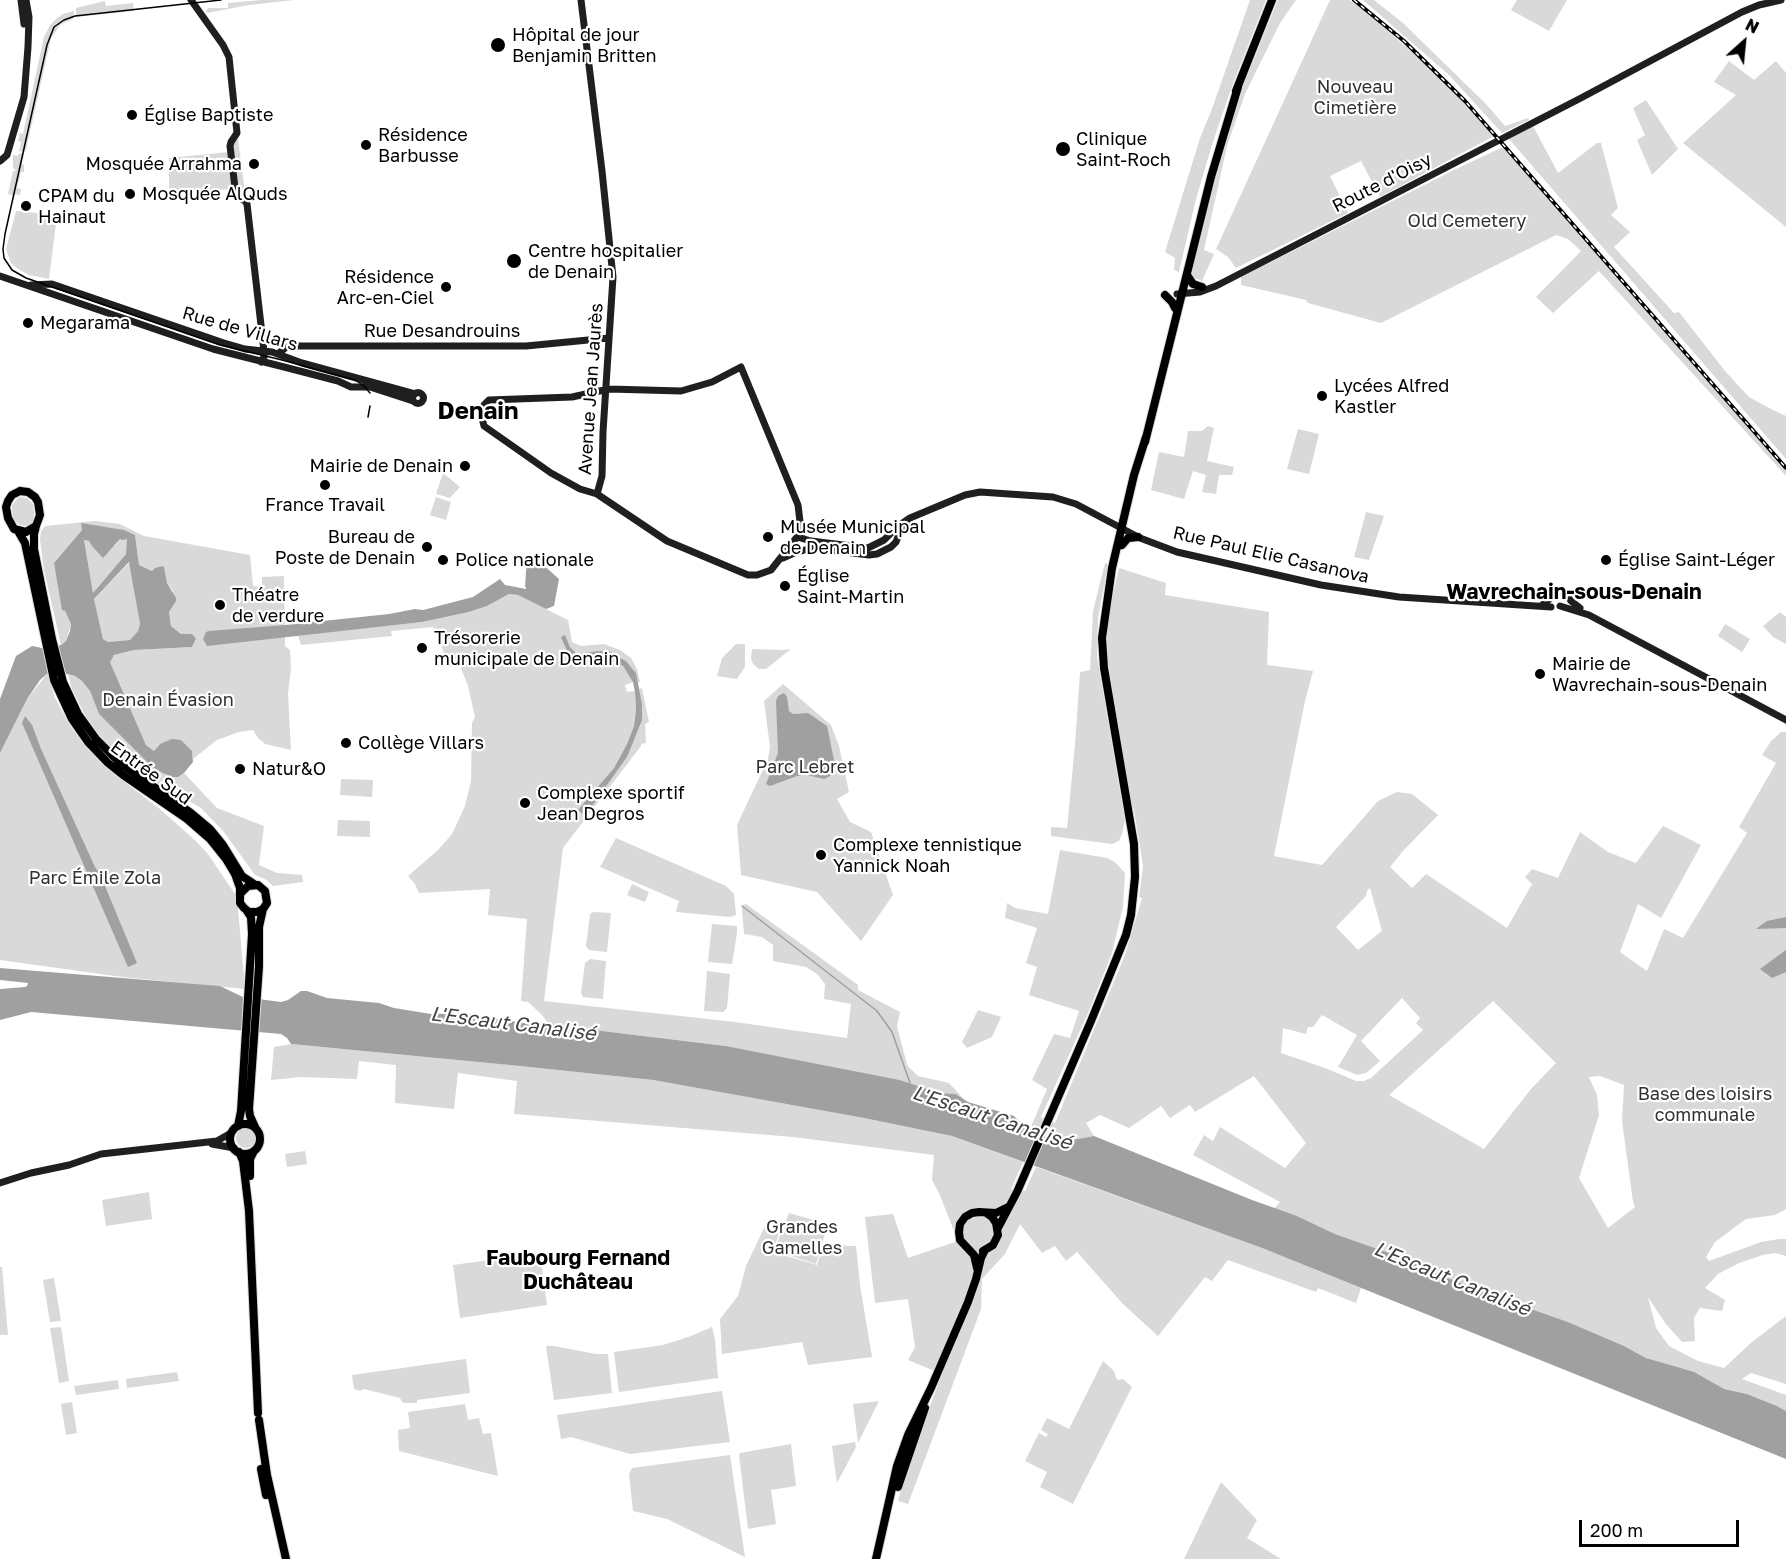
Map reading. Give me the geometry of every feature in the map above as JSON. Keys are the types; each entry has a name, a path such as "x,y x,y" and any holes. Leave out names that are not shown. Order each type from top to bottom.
{"main road":[{"path":"998,1228 1049,1118 1129,926 1135,886 1135,854 1103,660 1102,638 1109,582 1171,337 1209,167 1222,123 1272,0"},
{"path":"1171,337 1174,308 1187,275 1217,152 1238,87"},
{"path":"1187,275 1192,284 1202,287"},
{"path":"1165,296 1172,302 1174,308"},
{"path":"0,512 11,496 18,492 26,492 33,495 38,502 40,515 36,526 28,532 18,531 10,524 0,522"},
{"path":"7,503 10,524"},
{"name":"Entrée Sud","path":"36,526 34,549 49,640"},
{"path":"1105,609 1122,545 1123,529"},
{"name":"Entrée Sud","path":"18,531 25,543 69,713 88,742 118,771 206,835 232,869 240,894"},
{"path":"1122,545 1128,538 1138,537"},
{"name":"Entrée Sud","path":"58,677 78,714 104,749 125,767 200,820 220,841 241,874 254,885"},
{"path":"253,991 251,917 241,905 240,894 246,886 254,885 261,887 267,895 267,903 260,922 250,1041 249,1112 250,1119 261,1138 260,1145 254,1151 250,1161 249,1211 259,1447 262,1477 281,1559"},
{"path":"247,911 255,912 263,909"},
{"path":"238,1126 250,1041"},
{"path":"249,1211 243,1161 230,1140 231,1133 238,1126 246,1124 255,1127"},
{"path":"236,1150 245,1154 254,1151"},
{"path":"986,1214 998,1213 1009,1206"},
{"path":"876,1559 898,1462 910,1429 931,1388 968,1302 978,1271 980,1260 985,1250 996,1242 998,1228 994,1219 979,1212 965,1217 960,1224 959,1232 960,1240 976,1260 978,1271"},
{"path":"970,1250 985,1250"},
{"path":"882,1559 894,1499 931,1388"},
{"path":"258,1416 268,1481 286,1559"}],"street":[{"path":"0,161 6,157 15,125 24,46 24,16 21,0"},
{"path":"15,125 23,102 27,65 26,0"},
{"path":"191,0 228,55 237,133 230,144 236,196 247,204 264,351 261,362"},
{"name":"Avenue Jean Jaurès","path":"581,0 613,269 602,476 597,494"},
{"name":"Route d'Oisy","path":"1225,280 1549,114 1581,93 1646,59 1677,46 1748,9 1781,0"},
{"path":"0,156 10,147"},
{"name":"Rue de Villars","path":"0,276 23,284 97,308 199,345 338,381 351,387 369,387 414,397 351,375 278,354 221,343 52,284 23,284"},
{"path":"1180,292 1202,291 1213,288 1225,280"},
{"path":"1180,292 1225,280"},
{"name":"Rue Desandrouins","path":"278,354 291,346 526,346 609,338"},
{"path":"799,537 771,570 748,575 672,544 597,494 551,473 487,428 483,424 484,405 489,400 572,397 606,389 681,391 712,382 741,367 798,505 799,537 793,548 801,550"},
{"name":"Rue Paul Elie Casanova","path":"799,537 868,548 888,538 896,528 910,518 965,495 980,492 1053,497 1076,504 1138,537 1177,552 1337,588 1399,597 1541,606 1550,604"},
{"path":"777,563 801,550 817,548 874,555 894,544 903,524"},
{"path":"799,537 806,545 801,550"},
{"path":"1589,615 1550,604 1560,592 1566,593 1573,603 1589,615 1786,720"},
{"path":"1560,606 1566,603 1568,597"},
{"path":"1697,674 1716,687 1786,725"},
{"path":"0,1182 23,1174 69,1166 110,1152 203,1143 220,1140 231,1133"},
{"path":"203,1143 236,1150"}],"green space":[{"path":"294,0 207,13 206,11 208,8 228,8 228,3"},
{"path":"1250,0 1266,0 1232,86 1212,145 1196,199 1179,272 1174,270 1175,258 1165,252 1200,138"},
{"path":"1278,0 1296,0 1280,23 1245,94 1227,146 1204,250 1214,254 1202,281 1190,276 1221,154 1241,91"},
{"name":"Nouveau Cimetière","path":"1330,0 1350,0 1377,21 1443,80 1494,136 1380,197 1361,161 1330,176 1348,213 1236,268 1228,257 1216,249"},
{"path":"1363,0 1374,0 1403,23 1486,104 1505,126 1528,118 1529,120 1502,133 1449,75"},
{"path":"1517,0 1567,0 1549,31 1511,10"},
{"path":"105,1 106,6 133,3 134,11 76,17 76,8"},
{"path":"74,11 73,19 61,24 51,38 26,150 19,151 21,142 18,141 20,133 23,134 44,37 56,19"},
{"path":"1729,61 1754,80 1776,61 1786,73 1786,227 1683,143 1736,95 1714,82"},
{"path":"1646,100 1678,149 1652,175 1637,140 1645,135 1633,108"},
{"path":"1533,126 1558,173 1597,143 1601,143 1618,208 1611,215 1630,232 1614,247 1674,313 1679,312 1725,371 1749,397 1786,416 1786,459 1509,139"},
{"path":"238,139 245,192 232,189 169,192 169,158 229,152 233,142"},
{"name":"Old Cemetery","path":"1503,147 1786,471 1786,476 1599,271 1553,313 1536,297 1581,251 1568,239 1556,235 1381,323 1308,303 1306,300 1241,285 1241,277"},
{"path":"19,153 24,154 22,164 24,172 21,172 17,188 21,189 20,195 15,194 15,196 8,194 13,171 15,171 13,155 18,156"},
{"path":"16,211 57,215 49,279 29,275 11,263 6,249"},
{"path":"1208,426 1214,428 1207,461 1234,467 1232,475 1219,475 1216,494 1202,492 1206,475 1193,471 1184,499 1151,490 1159,452 1184,457 1188,431 1202,431"},
{"path":"1298,429 1319,434 1309,474 1287,469"},
{"path":"443,473 460,487 450,498 436,494"},
{"path":"19,497 27,498 33,504 35,519 27,526 19,525 13,519 12,505"},
{"path":"436,497 451,502 446,520 430,515"},
{"path":"1366,512 1384,516 1369,560 1354,557"},
{"name":"Denain Évasion","path":"95,521 120,524 144,536 250,555 253,586 262,587 262,577 284,576 285,646 290,650 291,668 288,694 291,750 265,744 253,730 239,732 217,740 193,759 192,751 160,744 154,751 146,745 110,662 111,659 114,655 134,650 192,647 196,640 181,634 171,626 169,612 172,607 173,591 167,583 164,567 152,571 139,565 135,535 82,530 54,563 65,611 71,624 66,641 61,645 44,570 41,531 45,526"},
{"path":"120,539 128,539 126,554 93,593 84,540 115,546"},
{"path":"130,562 140,624 138,631 130,640 108,642 103,639 94,599"},
{"path":"1105,563 1108,564 1098,618 1097,657 1125,820 1119,841 1112,844 1051,836 1051,827 1067,828 1080,672 1090,670 1093,611"},
{"name":"Base des loisirs communale","path":"1119,568 1166,583 1165,595 1269,612 1267,665 1313,671 1274,856 1322,865 1378,801 1397,792 1412,794 1438,815 1390,867 1412,888 1426,874 1507,928 1532,884 1525,877 1532,869 1558,878 1580,832 1608,852 1636,863 1663,826 1701,845 1661,918 1638,904 1620,952 1647,971 1664,929 1683,938 1747,833 1739,827 1776,763 1762,755 1771,741 1781,732 1786,732 1786,1209 1775,1215 1746,1219 1715,1242 1706,1257 1709,1261 1761,1242 1779,1239 1786,1239 1786,1256 1775,1253 1763,1255 1739,1263 1718,1274 1705,1288 1725,1300 1722,1311 1700,1308 1694,1318 1695,1341 1682,1342 1665,1323 1648,1297 1656,1328 1669,1346 1698,1361 1724,1368 1752,1342 1786,1316 1786,1384 1751,1373 1742,1379 1786,1395 1786,1411 1747,1394 1724,1389 1678,1368 1646,1358 1568,1322 1494,1296 1435,1273 1423,1265 1335,1234 1297,1216 1274,1209 1280,1202 1193,1155 1204,1135 1213,1141 1220,1127 1285,1168 1306,1143 1254,1076 1195,1112 1190,1105 1170,1118 1161,1106 1129,1128 1100,1115 1086,1123 1094,1136 1072,1140 1031,1127 1047,1089 1032,1080 1054,1034 1070,1038 1079,1011 1029,995 1037,967 1026,963 1037,928 1005,918 1007,903 1015,908 1048,914 1060,850 1107,858 1115,862 1125,873 1123,907 1112,953 1088,1013 1041,1117 1055,1123 1125,955 1142,898 1139,897 1143,866 1134,810 1130,801 1117,733 1106,657 1109,612","holes":["1370,888 1382,931 1358,950 1336,927 1366,896","1402,998 1420,1018 1416,1023 1423,1030 1371,1078 1364,1081 1356,1081 1281,1053 1283,1028 1306,1034 1308,1027 1313,1027 1322,1015 1357,1035 1338,1067 1357,1075 1366,1073 1380,1061 1361,1041","1493,1001 1556,1063 1531,1089 1484,1149 1389,1095","1600,1076 1624,1085 1622,1121 1635,1207 1608,1228 1579,1178 1599,1115 1597,1095 1589,1077"]},
{"path":"509,594 518,595 568,620 572,642 581,646 604,644 620,650 631,658 637,669 640,682 637,683 636,673 618,655 598,651 577,654 570,647 565,636 568,653 606,658 623,666 633,682 625,685 627,692 634,691 635,693 634,726 627,744 614,768 579,810 585,816 627,757 642,704 639,689 642,688 649,722 645,724 646,743 641,744 563,848 544,1001 735,1022 847,1038 851,1004 824,999 825,984 817,974 806,967 773,961 773,945 762,937 744,934 742,909 746,904 858,985 858,990 900,1012 897,1026 907,1065 918,1076 949,1083 963,1098 956,1094 939,1093 900,1080 726,1046 566,1028 547,1022 528,1002 521,1001 527,919 488,915 490,889 419,893 408,876 438,850 452,834 465,806 471,781 472,723 475,717 468,686 459,663 450,667 433,627 391,631 392,636 301,645 298,635 422,622 469,612 487,606"},
{"path":"1780,612 1786,617 1786,644 1773,637 1763,626"},
{"path":"1725,624 1750,639 1742,652 1718,636"},
{"path":"736,644 745,644 745,667 737,679 717,676 722,658"},
{"path":"752,649 791,649 766,669 759,669 751,659"},
{"name":"Parc Émile Zola","path":"48,673 55,698 69,724 85,746 106,768 160,809 198,843 237,897 245,989 122,977 0,960 0,753 27,699"},
{"path":"68,674 82,681 90,691 99,714 150,765 178,777 184,773 217,808 264,826 259,865 277,873 302,875 303,882 273,886 267,880 255,875 224,832 201,808 149,778 114,751 95,730 84,713 72,689"},
{"name":"Parc Lebret","path":"783,684 831,725 839,746 849,792 837,799 850,822 871,832 893,895 861,941 817,892 741,875 737,825 768,759 770,747 764,701"},
{"path":"341,779 373,780 372,797 340,795"},
{"path":"338,820 370,821 370,837 337,836"},
{"path":"616,838 726,886 734,894 736,915 730,917 676,912 679,901 600,867"},
{"path":"632,884 649,892 645,902 627,895"},
{"path":"593,912 611,913 607,952 589,950 586,946 590,914"},
{"path":"712,924 737,926 732,964 708,962"},
{"path":"590,959 606,961 603,999 583,997 581,993 585,963"},
{"path":"707,971 730,974 727,1008 723,1012 704,1011"},
{"path":"978,1010 1001,1017 992,1037 967,1048 962,1042"},
{"path":"291,1044 653,1080 952,1136 1023,1162 1011,1189 1025,1191 1036,1167 1262,1248 1361,1288 1356,1303 1318,1288 1316,1292 1228,1260 1212,1281 1205,1277 1158,1336 1122,1303 1077,1252 1066,1261 1055,1246 1042,1253 1020,1224 1005,1254 982,1279 981,1309 908,1504 898,1501 908,1465 942,1374 908,1360 915,1347 908,1299 875,1303 865,1217 893,1214 908,1258 958,1241 932,1180 934,1155 793,1137 514,1114 517,1081 458,1073 454,1109 395,1103 396,1065 359,1061 357,1079 301,1077 271,1080 274,1047"},
{"path":"246,1128 253,1131 256,1138 253,1145 246,1148 239,1145 236,1138 239,1131"},
{"path":"305,1151 307,1164 287,1167 285,1154"},
{"path":"149,1192 152,1219 106,1226 102,1200"},
{"name":"Grandes Gamelles","path":"789,1213 828,1224 816,1264 774,1251"},
{"path":"766,1224 780,1232 772,1252 817,1265 823,1245 856,1246 872,1357 808,1365 802,1342 722,1354 720,1319 738,1296 746,1266"},
{"path":"540,1253 547,1305 460,1318 453,1265"},
{"path":"0,1267 2,1267 8,1335 0,1335"},
{"path":"54,1278 61,1321 50,1322 43,1280"},
{"path":"61,1327 69,1381 59,1383 50,1328"},
{"path":"712,1327 718,1378 619,1392 614,1352 663,1345"},
{"path":"546,1346 608,1354 612,1393 554,1400"},
{"path":"466,1359 470,1393 417,1400 417,1403 405,1403 400,1398 364,1389 360,1391 354,1389 352,1375"},
{"path":"1103,1361 1114,1371 1118,1380 1123,1379 1132,1387 1073,1504 1040,1487 1047,1472 1025,1461 1039,1433 1046,1437 1048,1434 1041,1430 1047,1418 1069,1429"},
{"path":"177,1372 179,1381 127,1388 126,1379"},
{"path":"118,1380 119,1389 76,1395 74,1386"},
{"path":"722,1391 730,1442 630,1454 571,1437 561,1439 557,1415"},
{"path":"879,1401 858,1443 853,1404"},
{"path":"72,1402 77,1433 66,1435 61,1404"},
{"path":"465,1404 468,1420 479,1418 483,1434 491,1433 498,1476 399,1451 398,1430 410,1428 408,1412"},
{"path":"855,1442 856,1447 837,1483 832,1446"},
{"path":"791,1444 796,1486 771,1490 776,1524 748,1529 740,1453"},
{"path":"730,1455 745,1557 667,1519 633,1511 629,1474 632,1468"},
{"path":"1221,1482 1257,1520 1247,1538 1281,1559 1184,1559"}],"water":[{"path":"81,523 124,530 135,535 139,565 152,571 155,568 164,567 167,583 176,598 169,612 171,626 181,634 192,634 196,639 192,647 134,650 114,655 110,662 146,745 154,751 160,744 172,739 181,740 192,751 193,762 178,777 172,777 150,765 99,714 90,691 82,681 68,674 48,673 40,680 27,699 0,753 0,699 16,656 32,646 42,648 61,645 66,641 70,631 71,624 65,611 62,610 54,563 82,530","holes":["120,539 127,539 126,554 93,593 84,540 89,541 103,558","129,562 140,624 138,631 130,640 108,642 103,639 94,599"]},
{"path":"527,557 540,562 559,579 554,606 546,609 518,595 509,594 487,606 469,612 422,622 207,646 203,639 209,631 423,610 473,597 500,579 505,585 526,589"},
{"path":"565,635 570,647 577,654 609,651 626,661 636,673 642,704 642,720 627,757 585,816 578,810 614,768 627,744 634,726 635,693 633,682 623,666 606,658 576,659 571,657 561,637"},
{"path":"784,693 787,697 789,711 793,714 808,713 827,726 835,765 835,771 830,776 824,779 807,775 797,776 770,786 766,784 778,753 776,701 778,696"},
{"path":"25,716 32,725 100,874 137,963 133,965 128,967 22,723"},
{"path":"1786,917 1786,928 1756,929 1767,921"},
{"path":"1786,950 1786,972 1772,978 1760,969"},
{"name":"L'Escaut Canalisé","path":"0,968 220,986 243,997 281,1002 301,991 307,991 327,998 379,1003 431,1014 465,1013 529,1024 547,1022 566,1028 726,1046 900,1080 939,1093 956,1094 968,1102 1014,1116 1022,1124 1053,1135 1072,1140 1094,1136 1297,1216 1335,1234 1423,1265 1435,1273 1568,1322 1646,1358 1694,1372 1724,1389 1747,1394 1777,1406 1786,1411 1786,1459 1262,1248 952,1136 653,1080 291,1044 281,1034 31,1012 0,1020 0,989 25,987 28,983 0,980"}],"waterway":[{"name":"L'Escaut Canalisé","path":"742,906 877,1011 892,1032 910,1083"}],"tram line":[{"path":"221,0 75,16 54,27 47,45 5,234 4,258 12,270 26,278 220,345 355,380 370,393"},
{"path":"368,417 370,406"}],"railway":[{"path":"1354,0 1404,41 1465,101 1786,468"}],"place":[{"name":"Hôpital de jour Benjamin Britten","path":"498,45"},
{"name":"Église Baptiste","path":"132,115"},
{"name":"Résidence Barbusse","path":"366,145"},
{"name":"Clinique Saint-Roch","path":"1063,149"},
{"name":"Mosquée Arrahma","path":"254,164"},
{"name":"Mosquée AlQuds","path":"130,194"},
{"name":"CPAM du Hainaut","path":"26,206"},
{"name":"Centre hospitalier de Denain","path":"514,261"},
{"name":"Résidence Arc-en-Ciel","path":"446,287"},
{"name":"Megarama","path":"28,323"},
{"name":"Lycées Alfred Kastler","path":"1322,396"},
{"name":"Mairie de Denain","path":"465,466"},
{"name":"France Travail","path":"325,485"},
{"name":"Musée Municipal de Denain","path":"768,537"},
{"name":"Bureau de Poste de Denain","path":"427,547"},
{"name":"Police nationale","path":"443,560"},
{"name":"Église Saint-Léger","path":"1606,560"},
{"name":"Église Saint-Martin","path":"785,586"},
{"name":"Théatre de verdure","path":"220,605"},
{"name":"Trésorerie municipale de Denain","path":"422,648"},
{"name":"Mairie de Wavrechain-sous-Denain","path":"1540,674"},
{"name":"Collège Villars","path":"346,743"},
{"name":"Natur&O","path":"240,769"},
{"name":"Complexe sportif Jean Degros","path":"525,803"},
{"name":"Complexe tennistique Yannick Noah","path":"821,855"}],"district":[{"name":"Denain","path":"478,411"},
{"name":"Wavrechain-sous-Denain","path":"1574,592"},
{"name":"Faubourg Fernand Duchâteau","path":"578,1270"}]}
